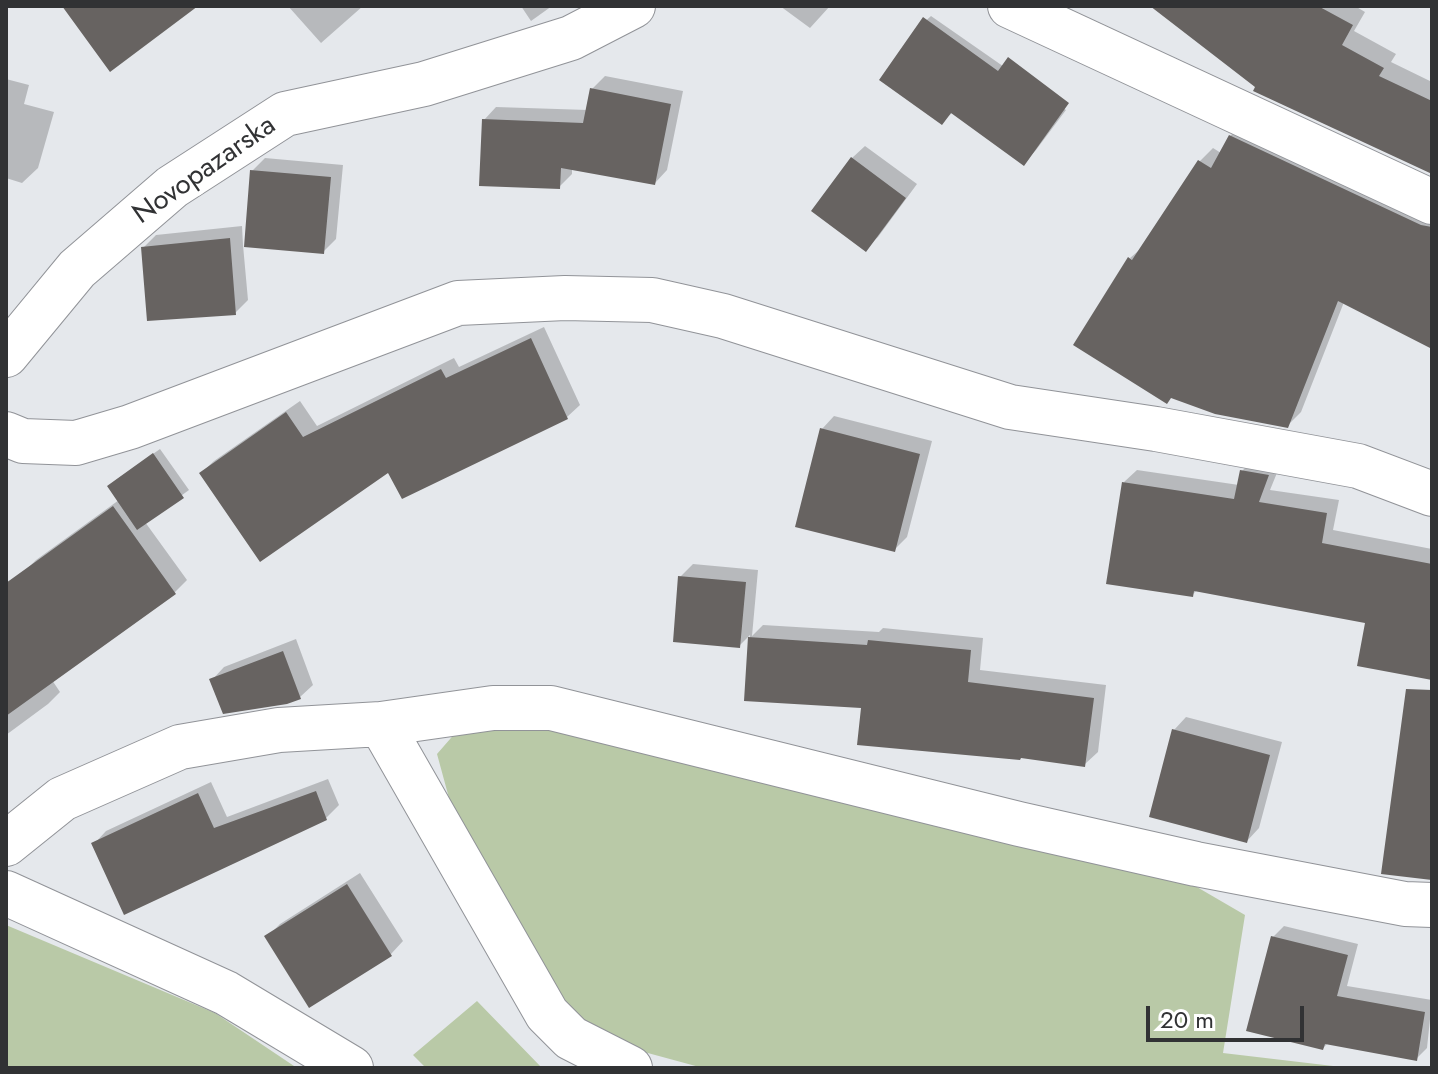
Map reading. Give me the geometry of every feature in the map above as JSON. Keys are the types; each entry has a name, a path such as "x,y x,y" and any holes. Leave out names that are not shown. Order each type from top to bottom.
{"street":[{"name":"Novopazarska","path":"6,355 77,269 172,187 285,114 439,80 571,38 633,6"},
{"path":"1010,6 1432,202"},
{"path":"6,434 23,441 76,443 130,427 458,303 565,298 652,300 723,316 1010,407 1156,429 1358,466 1432,494"},
{"path":"6,844 62,799 180,747 279,730 381,724 493,708 551,708 1167,857 1405,904 1432,905"},
{"path":"381,724 547,1014 571,1038 630,1068"},
{"path":"6,893 226,993 351,1068"}],"green space":[{"path":"464,723 529,724 1190,883 1245,915 1223,1053 1350,1068 703,1068 611,1043 562,1012 464,853 437,754"},
{"path":"6,925 215,1013 297,1068 6,1068"},
{"path":"477,1001 542,1068 426,1068 413,1055"}],"building":[{"path":"62,6 198,6 110,72"},
{"path":"1150,6 1318,6 1353,25 1342,45 1384,68 1379,76 1432,101 1432,174 1253,91 1255,87"},
{"path":"923,17 998,71 1008,57 1069,103 1024,166 951,113 942,125 879,80"},
{"path":"590,88 671,104 655,185 561,168 560,189 479,186 482,119 583,123"},
{"path":"1229,135 1421,225 1432,227 1432,349 1338,301 1288,428 1215,414 1171,398 1167,404 1073,345 1128,257 1132,260 1198,160 1211,168"},
{"path":"851,157 906,198 866,252 811,211"},
{"path":"250,170 331,177 324,254 244,247"},
{"path":"230,238 236,315 147,321 141,247"},
{"path":"531,338 568,419 402,499 388,473 260,562 199,473 286,412 303,437 441,369 446,378"},
{"path":"820,428 920,454 895,552 795,527"},
{"path":"153,453 184,498 137,530 107,486"},
{"path":"1240,470 1269,475 1259,502 1327,513 1322,543 1432,564 1432,680 1357,666 1365,623 1194,591 1193,597 1106,584 1122,482 1234,499"},
{"path":"113,506 176,594 6,716 6,583"},
{"path":"678,576 746,582 740,648 673,642"},
{"path":"748,637 867,645 868,640 971,650 968,682 1094,698 1085,767 1021,758 857,745 861,708 744,701"},
{"path":"283,651 301,699 223,714 209,679"},
{"path":"1406,689 1432,690 1432,880 1381,874"},
{"path":"1172,729 1270,755 1247,843 1149,817"},
{"path":"316,791 327,820 124,915 91,843 198,793 214,828"},
{"path":"347,884 392,956 309,1008 264,936"},
{"path":"1271,936 1348,955 1337,996 1425,1012 1417,1061 1325,1044 1323,1050 1246,1031"}]}
